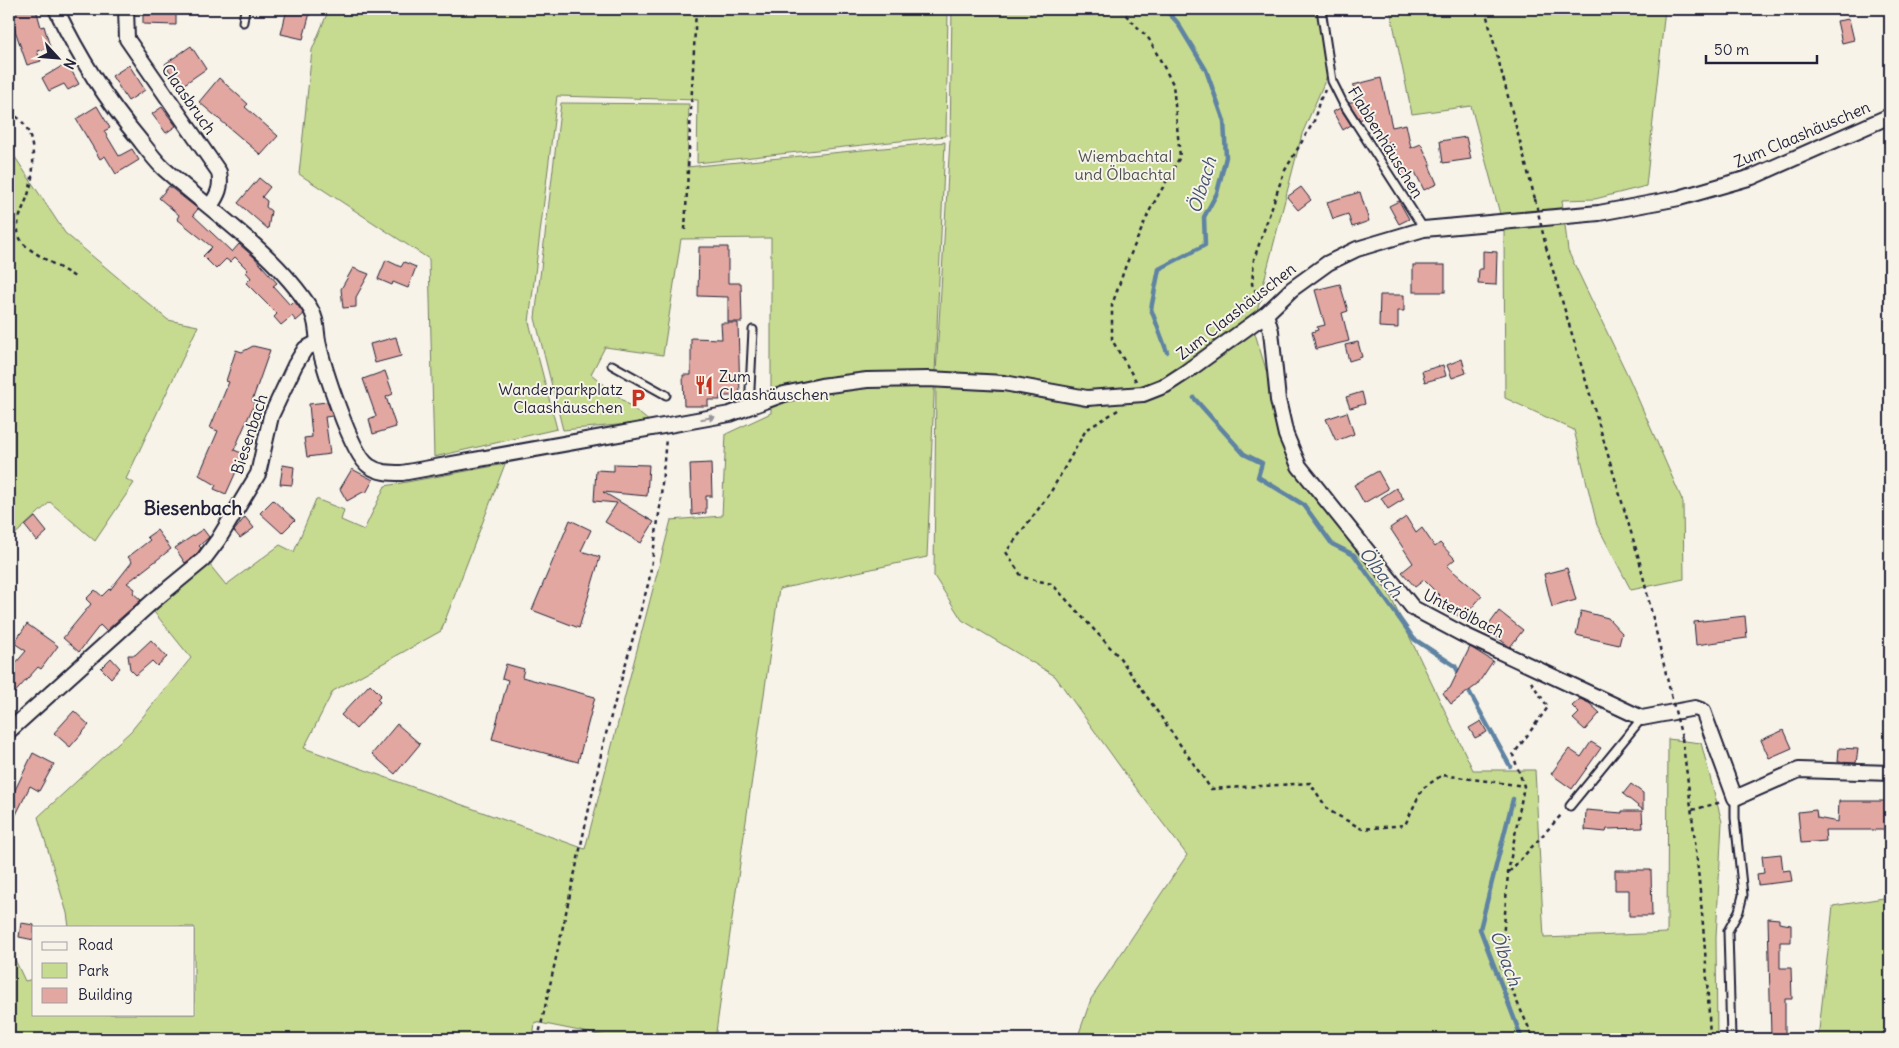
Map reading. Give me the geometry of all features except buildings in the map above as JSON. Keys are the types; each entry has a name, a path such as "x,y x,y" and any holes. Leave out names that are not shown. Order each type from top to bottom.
{"street":[{"path":"56,9 69,38 117,113 161,166 210,206 294,287 316,319 318,342"},
{"name":"Claasbruch","path":"126,9 128,39 219,172 222,183 218,196 210,206"},
{"name":"Zum Claashäuschen","path":"318,342 344,421 359,456 368,465 383,472 402,473 730,414 784,394 821,386 867,380 928,379 1004,384 1087,398 1143,394 1166,385 1186,372 1266,314 1292,289 1328,263 1357,249 1424,229 1599,213 1679,198 1752,177 1890,116"},
{"name":"Unterölbach","path":"1266,314 1271,331 1278,400 1286,434 1299,466 1413,608 1462,634 1642,718"},
{"name":"Biesenbach","path":"9,731 152,602 204,560 258,474 271,416 294,365 305,349 318,342"},
{"path":"1642,718 1695,708 1703,711 1735,798 1799,770 1890,773"}],"lane":[{"path":"244,22 245,9"},
{"name":"Flabbenhäuschen","path":"1321,9 1332,81 1343,103 1424,229"},
{"path":"749,408 753,330"},
{"path":"612,365 666,395"},
{"path":"1570,806 1642,718"},
{"path":"1731,1038 1728,931 1739,910 1743,896 1735,818 1735,798"}],"path":[{"path":"685,230 696,9"},
{"path":"1120,9 1149,39 1173,84 1180,157 1147,217 1126,265 1112,306 1112,340 1143,394"},
{"path":"1485,9 1546,247 1638,559 1682,738 1692,810 1706,954 1710,1039"},
{"path":"1266,314 1252,284 1254,260 1284,172 1314,121 1323,92 1332,81"},
{"path":"9,113 26,125 32,150 28,194 20,216 18,231 23,243 74,277"},
{"path":"1119,410 1086,430 1049,495 1006,552 1022,577 1052,584 1120,658 1211,790 1310,783 1328,810 1362,829 1405,825 1422,789 1442,775 1524,786"},
{"path":"538,1039 604,741 649,581 660,507 667,424"},
{"path":"1528,678 1548,707 1513,755 1524,786 1508,873 1501,967 1534,1039"},
{"path":"1692,810 1735,798"},
{"path":"1508,873 1570,806"}],"green space":[{"path":"329,9 948,9 946,136 697,163 698,100 557,96 529,322 557,429 434,457 429,259 299,174 312,50"},
{"name":"Wiembachtal und Ölbachtal","path":"952,9 1321,9 1327,76 1302,134 1262,289 1262,299 1259,303 1253,327 1297,471 1381,577 1473,770 1535,770 1544,938 1667,933 1668,739 1701,743 1722,822 1716,938 1717,1039 1077,1039 1091,999 1187,855 1055,676 962,620 934,576 936,385 1007,392 1086,407 1166,389 1247,331 1163,378 1138,386 1111,390 1051,389 936,373 950,140"},
{"path":"1390,9 1665,9 1646,186 1595,199 1562,200 1568,251 1629,378 1683,502 1684,579 1631,590 1597,525 1574,430 1505,398 1504,229 1471,106 1412,114"},
{"path":"561,103 689,104 687,167 945,142 927,557 779,589 715,1039 619,1039 535,1022 533,1039 9,1039 9,947 25,981 32,979 32,1016 195,1016 195,926 69,926 67,913 38,817 131,731 191,658 154,612 209,564 226,585 280,545 294,552 316,499 344,510 341,520 364,530 385,486 505,464 441,631 333,691 304,748 585,849 671,520 722,516 726,434 771,413 771,238 681,239 663,355 605,347 591,374 650,422 563,430 535,318"},
{"path":"9,148 65,233 168,320 198,326 126,479 134,483 95,541 50,502 9,540"},
{"path":"1890,897 1890,1039 1818,1039 1833,906"}],"waterway":[{"name":"Ölbach","path":"1165,9 1177,22 1206,70 1224,121 1226,157 1217,193 1204,217 1205,245 1159,269 1151,309 1167,352"},
{"name":"Ölbach","path":"1194,398 1244,454 1262,463 1258,477 1304,505 1332,544 1354,555 1414,639 1455,666 1460,675"},
{"name":"Ölbach","path":"1466,686 1510,766"},
{"name":"Ölbach","path":"1513,799 1480,929 1522,1039"}],"place":[{"name":"Zum Claashäuschen","path":"704,385"},
{"name":"Wanderparkplatz Claashäuschen","path":"638,398"}],"district":[{"name":"Biesenbach","path":"193,508"}]}
